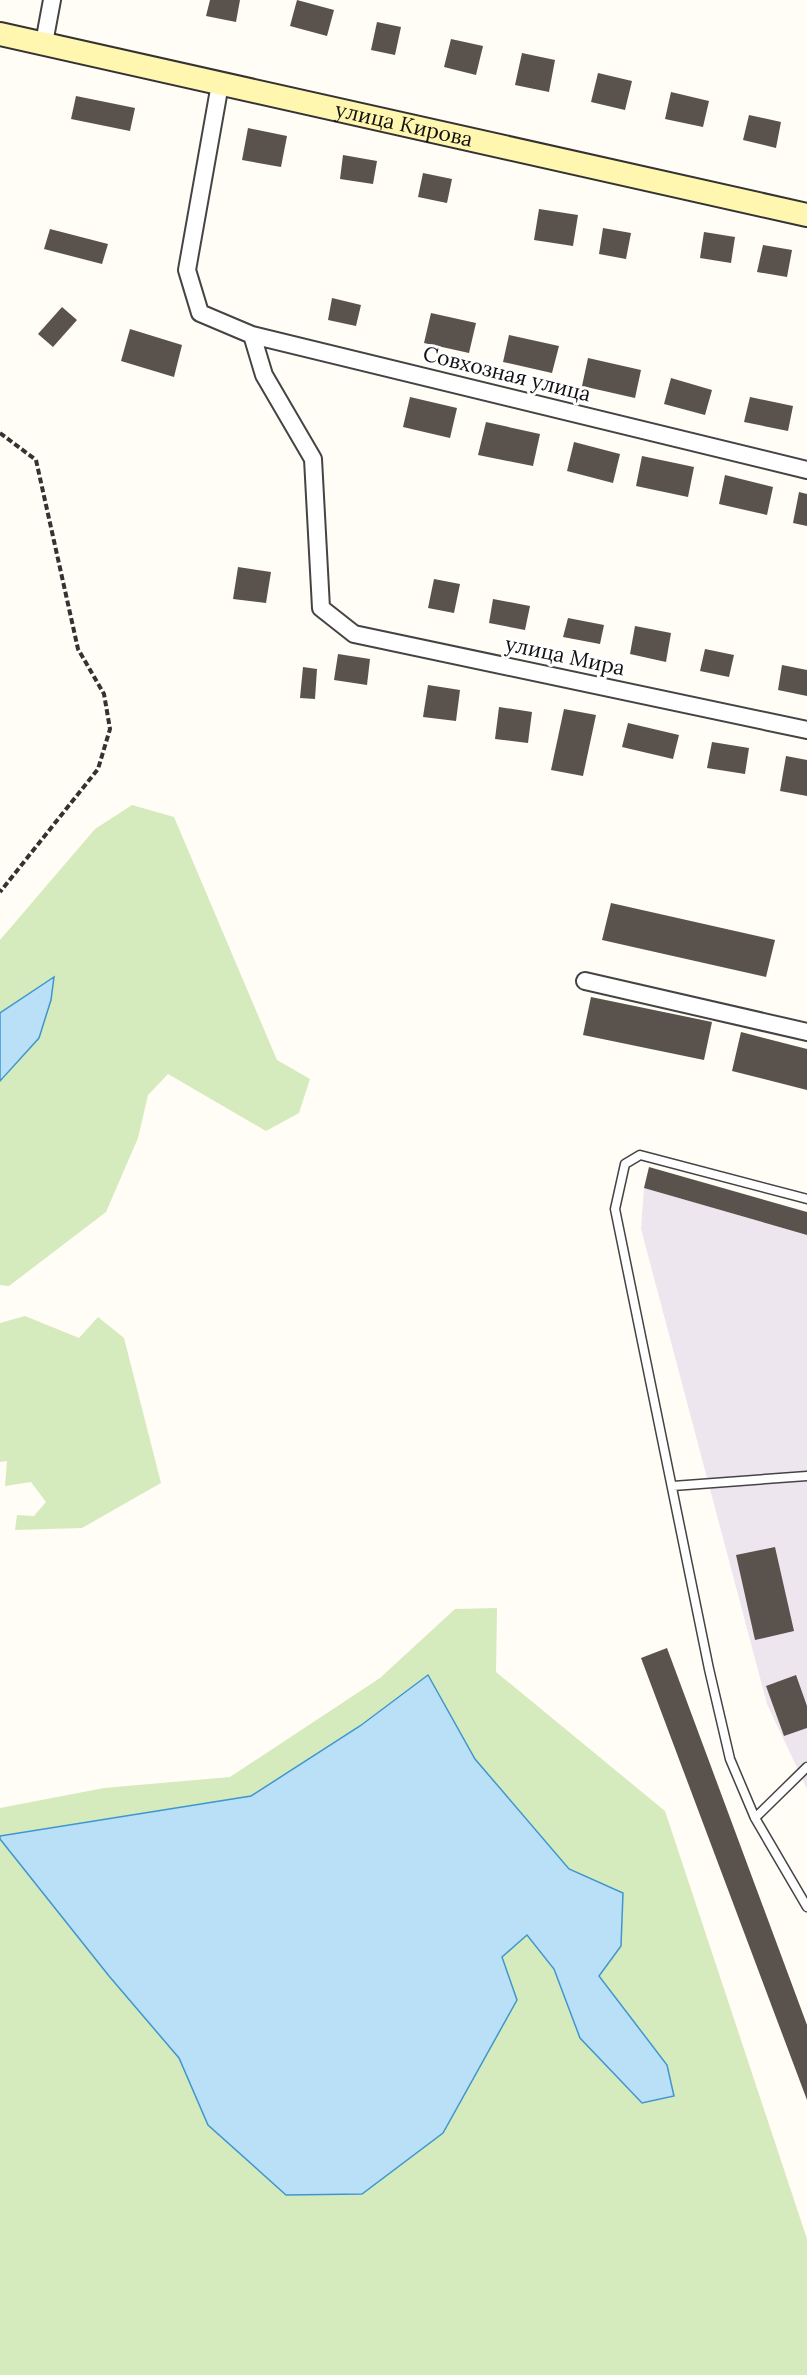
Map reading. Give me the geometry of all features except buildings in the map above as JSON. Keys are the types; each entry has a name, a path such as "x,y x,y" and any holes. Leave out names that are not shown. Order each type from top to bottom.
{"street":[{"path":"44,43 52,0"},
{"name":"улица Кирова","path":"0,34 807,215"},
{"name":"Совхозная улица","path":"220,84 187,270 200,314 252,335 807,470"},
{"name":"улица Мира","path":"252,335 264,375 313,459 321,608 354,634 807,730"},
{"path":"585,981 807,1032"}],"lane":[{"path":"807,1199 640,1155 625,1164 615,1209 709,1669 730,1759 755,1818 807,1907"},
{"path":"672,1486 807,1476"},
{"path":"755,1818 807,1767"}],"path":[{"path":"0,433 36,459 78,649 104,694 110,729 98,769 0,892"}],"shaded area":[{"path":"644,1188 807,1235 807,1789 767,1704 641,1229"}],"green space":[{"path":"132,805 174,817 277,1060 310,1079 299,1113 266,1131 168,1074 148,1095 138,1138 106,1212 9,1286 0,1285 0,1081 39,1038 53,977 0,1013 0,940 95,829"},
{"path":"25,1316 79,1338 98,1317 124,1338 161,1483 82,1528 15,1530 17,1515 34,1516 46,1502 31,1482 5,1486 7,1461 0,1462 0,1323"},
{"path":"497,1608 496,1672 665,1811 807,2239 807,2375 0,2375 0,1839 109,1976 179,2058 208,2125 504,2021 517,2000 502,1957 528,1934 554,1968 580,2038 642,2103 667,2065 599,1975 621,1946 623,1893 569,1869 475,1759 428,1675 360,1726 251,1796 0,1836 0,1808 104,1788 230,1777 380,1678 455,1609"}],"water":[{"path":"54,977 51,1000 39,1038 0,1081 0,1013"},
{"path":"428,1675 475,1759 569,1869 623,1893 621,1946 599,1976 667,2065 674,2096 642,2103 580,2038 554,1969 527,1935 502,1957 517,2000 443,2133 362,2194 286,2195 208,2125 179,2058 109,1976 0,1839 0,1836 251,1796 360,1726"}]}
